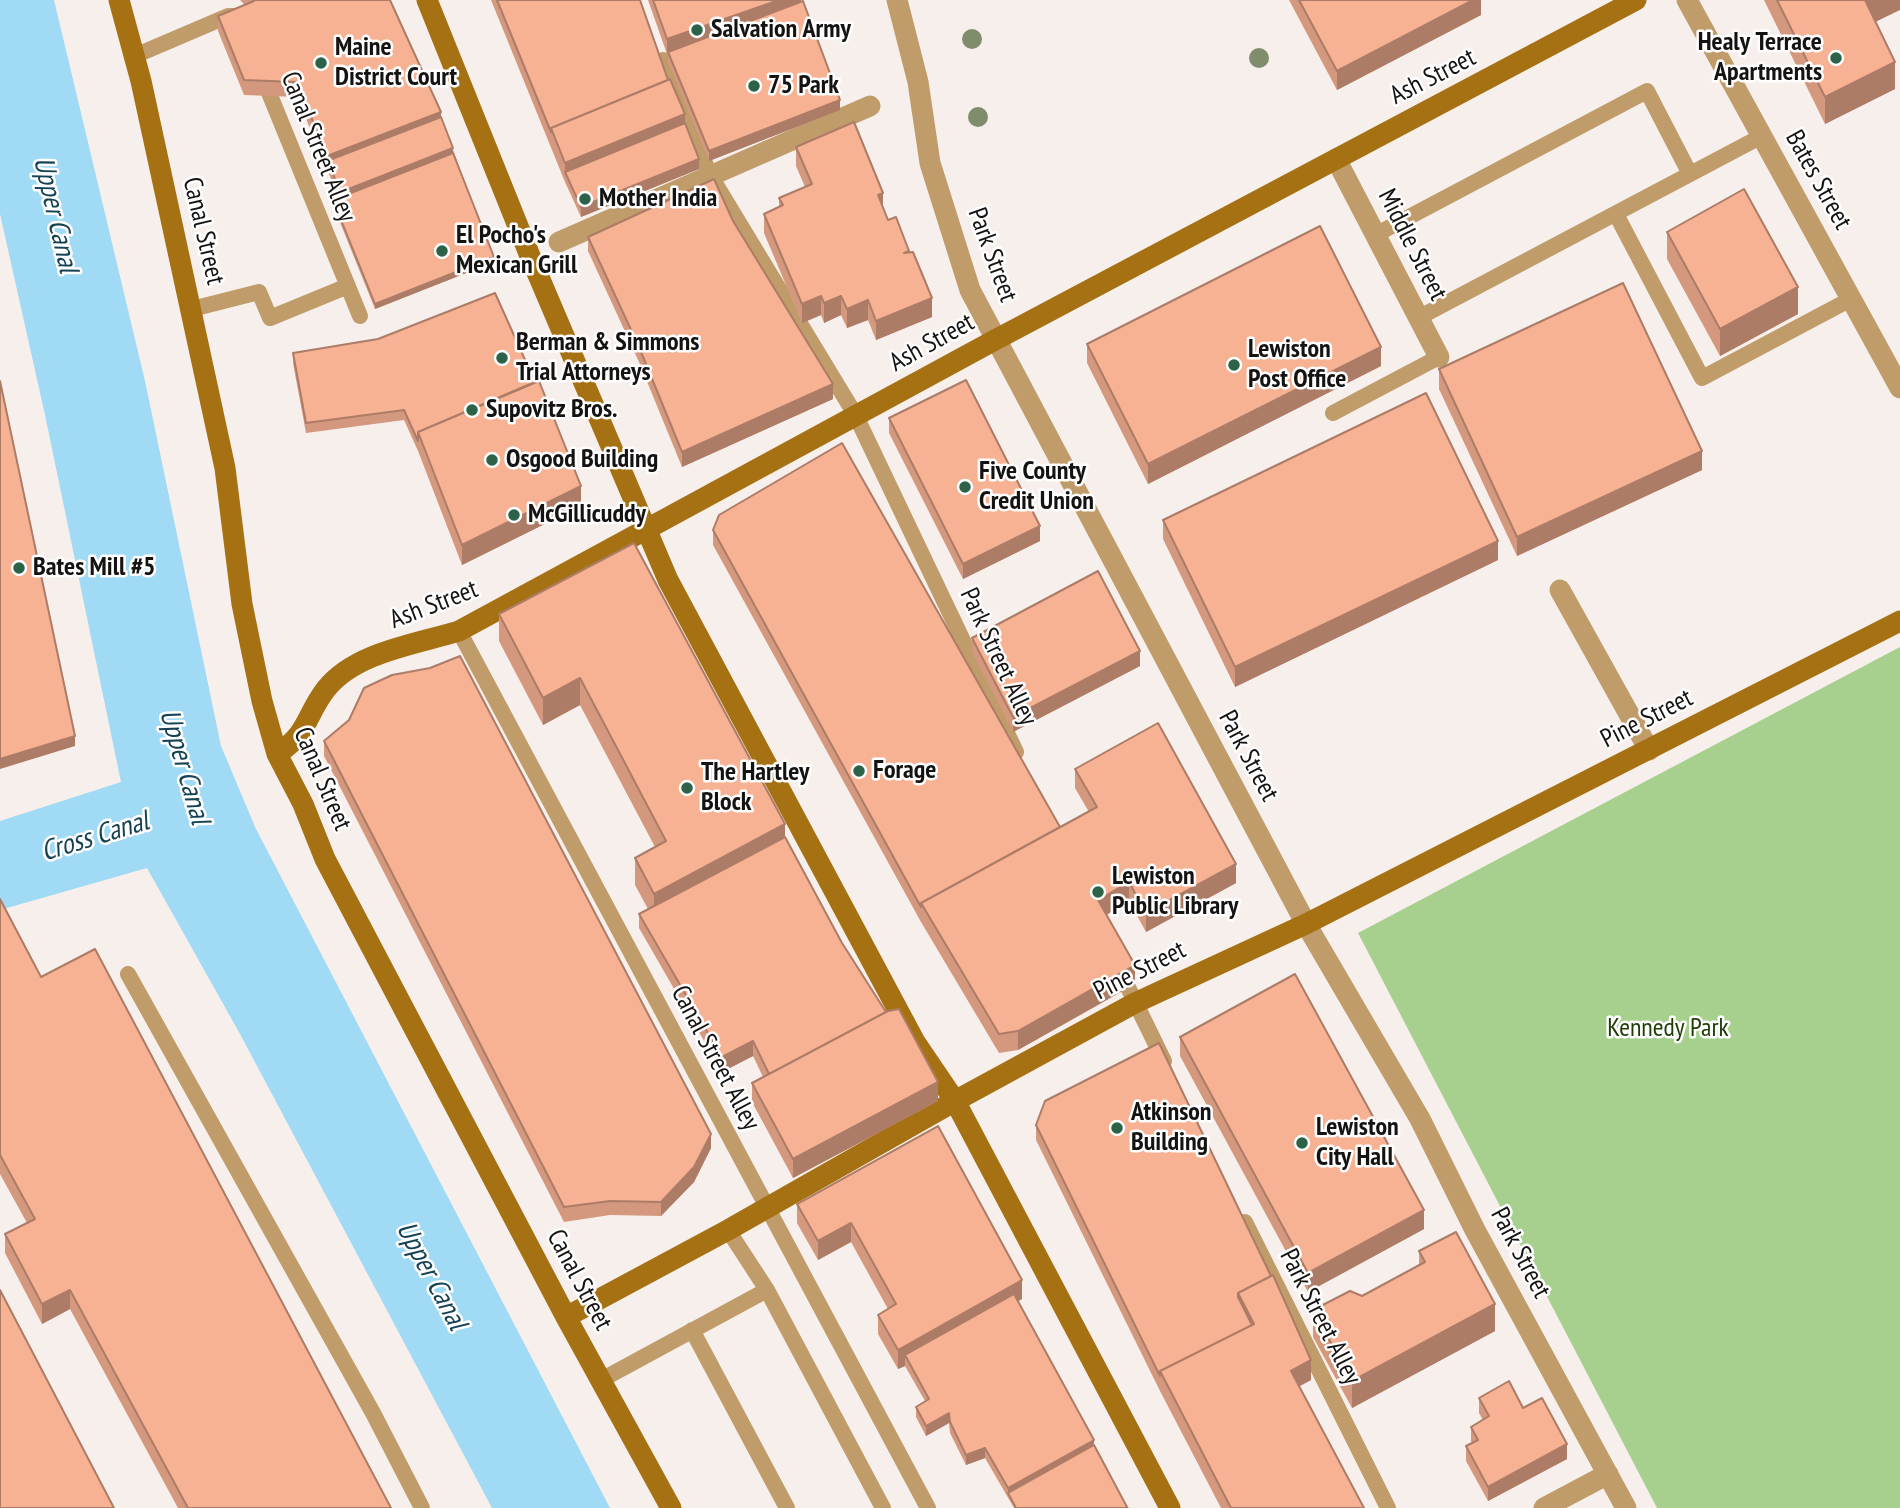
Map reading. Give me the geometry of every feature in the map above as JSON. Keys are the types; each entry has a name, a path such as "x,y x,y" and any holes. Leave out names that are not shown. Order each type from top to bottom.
{"main road":[{"name":"Canal Street","path":"120,0 192,309 225,468 242,604 262,701 277,754 303,804 325,859 566,1317 671,1508"},
{"path":"427,0 668,580 915,1042 955,1101 1170,1508"},
{"name":"Ash Street","path":"277,754 297,740 326,689 348,669 374,657 459,631 995,340 1636,0"},
{"name":"Pine Street","path":"566,1317 728,1230 1135,1003 1306,924 1900,621"}],"street":[{"name":"Park Street","path":"897,0 918,82 930,163 970,290 1100,530 1306,924 1420,1119 1475,1230 1626,1508"},
{"name":"Bates Street","path":"1687,0 1900,388"},
{"path":"559,242 870,106"},
{"name":"Middle Street","path":"1336,159 1438,357"},
{"path":"1560,590 1648,750"},
{"path":"1544,1508 1608,1474"}],"lane":[{"path":"132,57 228,16 238,16 243,29"},
{"name":"Park Street Alley","path":"663,60 710,175 856,416 1022,766"},
{"name":"Canal Street Alley","path":"259,67 360,316"},
{"path":"1375,235 1647,91 1690,174"},
{"path":"1418,318 1616,216 1762,136"},
{"path":"1616,216 1702,377 1852,299"},
{"path":"192,309 259,292 270,318 348,286"},
{"path":"1334,414 1438,357"},
{"name":"Canal Street Alley","path":"459,631 928,1508"},
{"path":"1111,953 1172,1077"},
{"path":"128,974 373,1413 422,1508"},
{"name":"Park Street Alley","path":"1240,1212 1388,1508"},
{"path":"728,1230 767,1290 883,1508"},
{"path":"601,1380 767,1290"},
{"path":"692,1331 787,1508"}],"green space":[{"name":"Kennedy Park","path":"1900,647 1900,1508 1657,1508 1358,933"}],"water":[{"path":"0,0 54,0 145,381 221,746 256,829 610,1508 492,1508 240,1034 147,868 0,910 0,821 121,782 45,415 0,214"}],"building":[{"name":"Maine District Court","path":"253,0 390,0 441,112 327,156 297,82 244,80 218,16"},
{"path":"497,0 640,0 668,80 551,128 551,132"},
{"path":"653,0 779,0 667,39"},
{"path":"1299,0 1473,0 1337,71"},
{"name":"Healy Terrace Apartments","path":"1777,0 1865,0 1895,62 1825,97"},
{"name":"75 Park","path":"803,1 840,100 709,151 668,52"},
{"path":"670,79 685,114 565,163 551,128"},
{"path":"441,117 453,148 341,192 327,161"},
{"path":"854,122 883,193 878,195 888,220 896,217 909,251 904,253 913,252 932,298 876,321 868,300 847,309 841,296 824,303 821,296 802,304 764,214 783,205 779,198 812,184 796,147"},
{"path":"685,123 699,159 581,207 565,172"},
{"path":"453,153 494,257 375,304 333,200"},
{"path":"714,179 733,221 833,384 682,452 639,347 588,237"},
{"path":"1744,189 1798,287 1720,329 1667,232"},
{"name":"Lewiston Post Office","path":"1320,226 1381,347 1148,464 1087,344"},
{"path":"1623,283 1702,451 1517,537 1439,369"},
{"path":"495,293 535,382 418,432 418,441 404,410 306,423 293,353 378,339"},
{"name":"Five County Credit Union","path":"966,380 1040,526 963,564 889,418"},
{"name":"Bates Mill #5","path":"0,381 75,736 0,759"},
{"name":"Osgood Building","path":"539,381 581,486 462,545 418,432"},
{"path":"1426,393 1498,541 1235,667 1163,520"},
{"path":"842,443 1060,827 921,903 921,907 713,530 719,515"},
{"name":"The Hartley Block","path":"634,543 785,824 654,894 635,858 666,841 580,678 543,698 499,614"},
{"path":"1098,571 1140,651 1013,717 972,638"},
{"path":"460,656 711,1134 694,1167 661,1202 610,1201 564,1207 324,741 349,720 364,688 392,675 430,668"},
{"name":"Lewiston Public Library","path":"1158,723 1236,864 1146,913 1129,882 1098,900 1135,965 1018,1031 999,1034 921,903 1097,807 1075,769"},
{"path":"785,837 842,943 886,1012 769,1074 753,1041 722,1057 639,914"},
{"path":"0,899 41,977 95,949 391,1508 188,1508 70,1290 42,1304 5,1234 35,1219 0,1155"},
{"name":"Lewiston City Hall","path":"1295,974 1424,1210 1308,1273 1180,1037"},
{"path":"899,1009 938,1082 793,1159 752,1083 888,1011"},
{"path":"1159,1043 1271,1276 1238,1293 1252,1325 1160,1371 1160,1376 1036,1125 1045,1101"},
{"path":"938,1126 1022,1280 898,1350 878,1315 896,1304 851,1223 818,1241 797,1204"},
{"path":"1456,1232 1495,1304 1352,1381 1313,1310 1350,1291 1362,1296 1425,1262 1419,1251"},
{"path":"1273,1275 1311,1360 1291,1371 1364,1508 1231,1508 1160,1371 1254,1324 1238,1293"},
{"path":"0,1290 114,1508 0,1508"},
{"path":"1014,1294 1094,1440 1008,1488 985,1448 966,1455 950,1422 949,1413 926,1426 916,1407 929,1399 905,1355"},
{"path":"1509,1381 1523,1408 1542,1398 1567,1444 1488,1487 1466,1446 1478,1440 1471,1427 1489,1416 1479,1398"},
{"path":"1094,1445 1127,1507 1016,1508 1008,1493"}],"place":[{"name":"Salvation Army","path":"697,30"},
{"name":"Healy Terrace Apartments","path":"1836,58"},
{"name":"Maine District Court","path":"321,63"},
{"name":"75 Park","path":"754,86"},
{"name":"Mother India","path":"585,199"},
{"name":"El Pocho's Mexican Grill","path":"442,251"},
{"name":"Berman & Simmons Trial Attorneys","path":"502,358"},
{"name":"Lewiston Post Office","path":"1234,365"},
{"name":"Supovitz Bros.","path":"472,410"},
{"name":"Osgood Building","path":"492,460"},
{"name":"Five County Credit Union","path":"965,487"},
{"name":"McGillicuddy","path":"514,515"},
{"name":"Bates Mill #5","path":"19,568"},
{"name":"Forage","path":"859,771"},
{"name":"The Hartley Block","path":"687,788"},
{"name":"Lewiston Public Library","path":"1098,892"},
{"name":"Atkinson Building","path":"1117,1128"},
{"name":"Lewiston City Hall","path":"1302,1143"}],"water label":[{"name":"Upper Canal","path":"55,215"},
{"name":"Upper Canal","path":"184,767"},
{"name":"Cross Canal","path":"95,837"},
{"name":"Upper Canal","path":"431,1276"}]}
